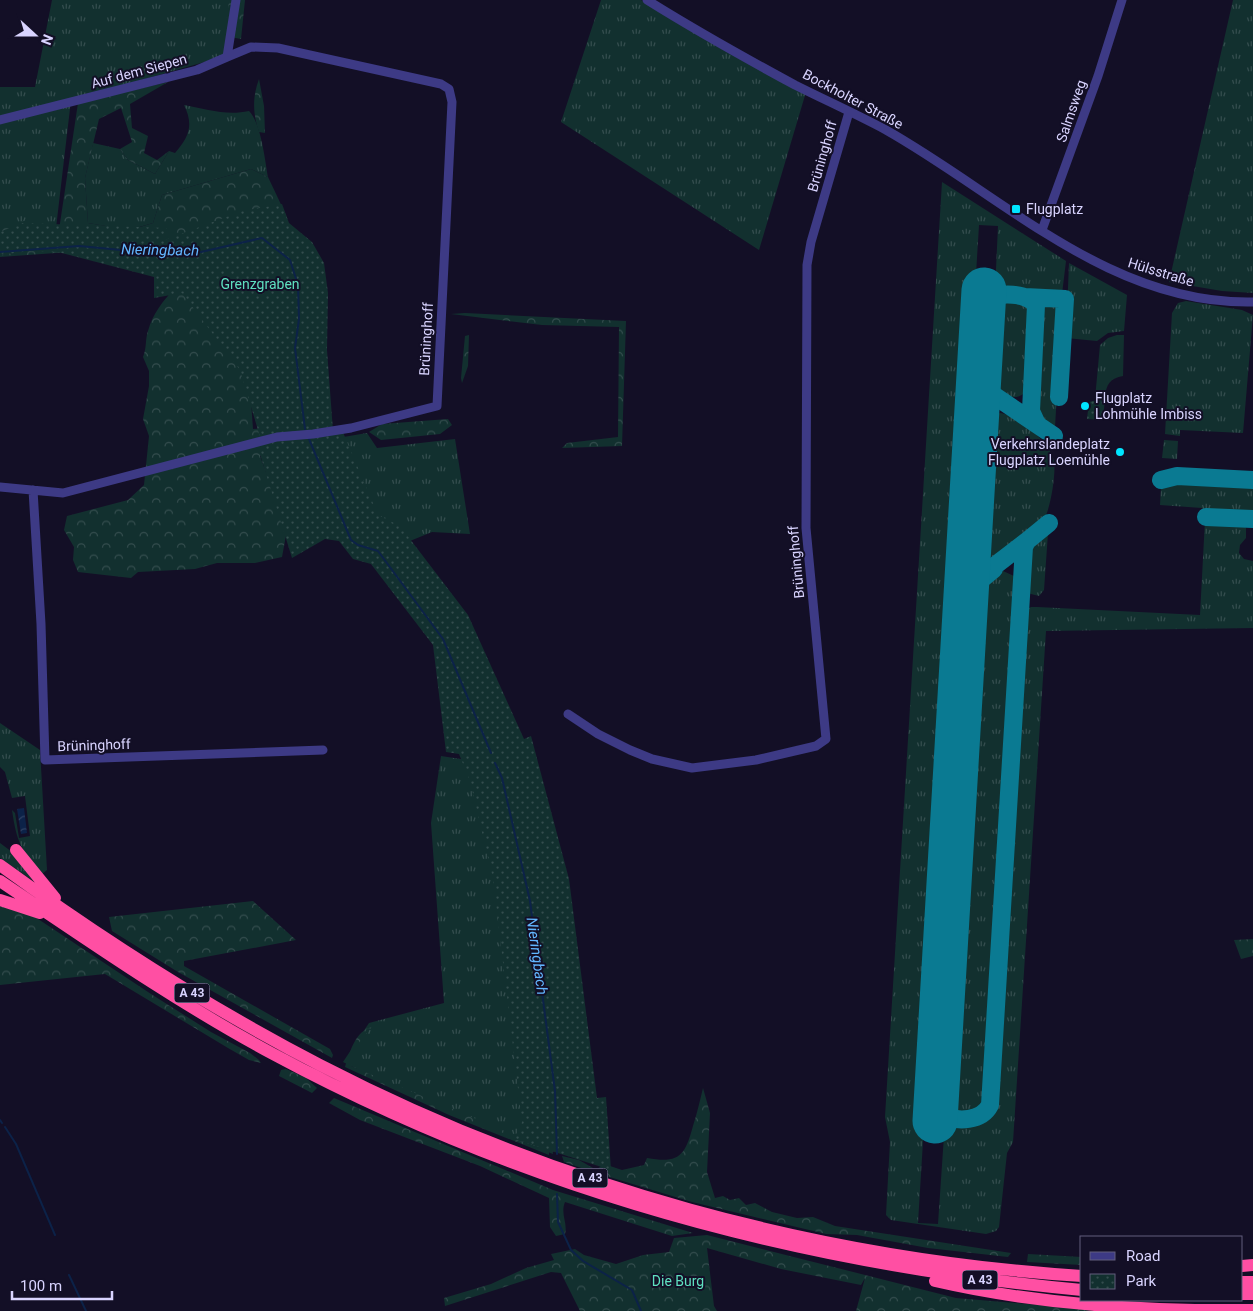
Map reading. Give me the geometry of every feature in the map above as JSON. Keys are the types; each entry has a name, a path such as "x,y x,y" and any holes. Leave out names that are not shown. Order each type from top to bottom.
{"highway":[{"path":"16,850 30,870 71,915"},
{"name":"A 43","path":"0,865 71,915 209,1004 318,1064 437,1119 550,1165 658,1201 808,1238 959,1263 1079,1276"},
{"name":"A 43","path":"0,881 159,987 272,1054 375,1106 431,1131 562,1182 655,1212 769,1242 954,1277 1080,1290"},
{"path":"0,900 57,919"},
{"path":"880,1264 914,1276 961,1287 1046,1300 1171,1310 1253,1310"}],"street":[{"path":"228,57 236,0"},
{"name":"Bockholter Straße","path":"647,0 740,55 887,131 1042,230"},
{"name":"Salmsweg","path":"1042,230 1092,94 1122,0"},
{"name":"Brüninghoff","path":"0,487 63,493 277,437 351,428 437,406 452,102 449,89 441,84 278,48 251,47 228,57"},
{"name":"Auf dem Siepen","path":"0,120 197,70 228,57"},
{"name":"Brüninghoff","path":"568,714 598,734 630,750 652,759 692,768 756,760 816,746 826,739 806,528 807,265 811,242 849,112"},
{"name":"Hülsstraße","path":"1042,230 1086,257 1140,283 1198,298 1253,302"},
{"path":"1242,302 1253,309"},
{"name":"Brüninghoff","path":"33,490 42,624 45,760 323,750"}],"green space":[{"path":"52,0 233,0 227,50 222,57 71,100 56,228 0,229 0,87 35,87"},
{"path":"229,0 245,0 241,39 225,36"},
{"path":"601,0 641,0 706,39 806,92 759,250 561,122"},
{"path":"1233,0 1253,0 1253,293 1222,291 1169,282"},
{"path":"259,79 264,106 265,133 259,132 255,119 254,99"},
{"path":"168,82 130,104 132,128 148,136 144,153 157,160 169,151 155,174 128,160 120,149 132,142 121,108 99,119 85,178 88,223 130,230 153,223 162,195 251,169 268,177 286,215 294,252 250,388 253,429 300,425 311,435 260,456 287,530 282,557 255,563 217,563 195,569 138,572 131,578 78,572 73,560 74,547 64,530 67,516 128,500 144,485 149,436 143,419 149,386 149,371 143,357 150,325 156,313 175,288 111,249 0,257 0,228 31,219 59,230 78,103"},
{"path":"184,105 232,113 249,111 257,124 268,177 251,169 162,195 153,223 129,230 88,223 85,178 93,143 120,149 128,160 155,174 169,151 175,153 187,136 189,119"},
{"path":"942,182 1066,261 1062,294 995,291 998,226 979,225 918,1223 938,1224 945,1121 967,1122 980,1119 991,1110 994,1102 1025,611 1031,607 1037,607 1200,615 1205,520 1242,523 1246,528 1246,538 1240,545 1239,553 1244,559 1253,561 1253,628 1046,631 1013,1142 1007,1153 999,1227 996,1231 986,1234 891,1220 886,1215 890,1142 885,1117"},
{"name":"Grenzgraben","path":"282,204 289,223 312,242 324,263 328,293 327,350 333,431 342,430 378,515 400,526 468,615 524,739 531,736 569,879 597,1098 606,1097 611,1170 514,1139 522,1122 493,879 470,781 459,754 446,752 433,645 371,564 353,559 339,541 325,539 292,558 259,451 261,440 240,370 182,293 154,298 154,277 58,252 30,251 0,255 0,232 22,223 167,228 165,240 242,211"},
{"path":"1069,263 1127,295 1124,331 1108,333 1097,341 1066,338"},
{"path":"1004,300 1027,303 1034,316 1032,366 1029,385 1025,392 1015,397 1006,395 992,385 990,380 993,313 995,308"},
{"path":"1045,301 1059,302 1062,305 1055,427 1039,416 1035,409 1042,305"},
{"path":"1186,301 1242,310 1253,315 1243,433 1180,430 1180,436 1165,434 1172,313 1178,303"},
{"path":"465,313 626,321 622,446 562,448 567,443 618,437 619,327 542,325 451,314"},
{"path":"469,335 468,366 462,383 465,336"},
{"path":"1124,335 1123,376 1112,380 1106,389 1105,397 1095,399 1100,345 1108,338"},
{"path":"1105,398 1103,420 1087,419 1089,402"},
{"path":"1001,413 1018,421 1044,442 1054,461 1054,473 1049,505 1045,517 1040,524 1024,541 1004,554 994,557 985,555 979,549 987,425 995,414"},
{"path":"448,419 452,425 440,434 381,440 369,432 382,424"},
{"path":"367,433 377,448 455,439 470,534 432,532 378,554 314,442"},
{"path":"1164,440 1178,441 1177,459 1162,458"},
{"path":"1173,482 1253,486 1253,515 1206,513 1202,508 1160,505 1161,487"},
{"path":"1045,531 1048,533 1044,590 1039,596 1027,593 1025,589 1027,549"},
{"path":"1003,571 1014,576 1017,587 987,1097 982,1108 977,1112 967,1115 955,1112 950,1108 946,1096 977,592 987,578"},
{"path":"0,723 40,750 47,870 41,875 24,852 16,831 12,810 15,813 19,838 30,836 25,796 12,798 5,772 0,767"},
{"path":"441,756 467,760 530,903 553,1154 415,1098 343,1062 369,1023 444,1003 431,823"},
{"path":"0,843 16,855 35,882 0,858"},
{"path":"253,901 296,940 184,961 184,966 330,1049 333,1055 332,1058 178,972 112,931 109,917"},
{"path":"0,903 26,911 151,994 211,1032 250,1053 261,1063 249,1060 105,974 0,985"},
{"path":"1253,939 1253,956 1241,959 1234,940"},
{"path":"372,1027 357,1045 351,1066 514,1135 515,1139 549,1151 549,1155 449,1115 345,1067 357,1037 366,1029"},
{"path":"286,1069 306,1078 317,1088 312,1093 279,1076 281,1070"},
{"path":"703,1088 710,1113 707,1172 715,1198 723,1196 730,1200 739,1198 746,1205 755,1203 772,1212 797,1218 813,1217 835,1226 1011,1253 1008,1257 928,1248 857,1235 826,1234 692,1202 593,1172 604,1164 622,1170 644,1165 647,1158 667,1160 679,1155 684,1150 690,1136"},
{"path":"334,1098 553,1190 693,1233 672,1236 565,1202 563,1211 566,1226 565,1234 556,1236 550,1227 549,1198 480,1166 360,1120 329,1103"},
{"path":"562,1156 579,1160 593,1168 587,1170 564,1162"},
{"name":"Die Burg","path":"707,1235 956,1298 1113,1311 856,1311 865,1278 861,1285 781,1269 707,1248 714,1306 717,1311 580,1311 561,1273 551,1272 445,1306 444,1298 491,1284 526,1268 554,1260 551,1254 575,1249 584,1255 616,1264 643,1255 669,1252 674,1238"},
{"path":"1028,1254 1080,1257 1080,1265 1027,1262"}],"water":[{"path":"24,808 27,833 21,834 17,809"}],"waterway":[{"name":"Nieringbach","path":"0,252 79,246 153,253 201,252 262,238 290,260 298,285 299,319 295,348 305,429"},
{"name":"Nieringbach","path":"309,439 351,540 358,545 378,551 443,639 491,753"},
{"name":"Nieringbach","path":"495,763 502,778 530,901 555,1091 557,1154"},
{"path":"5,1127 16,1144 55,1235"},
{"name":"Nieringbach","path":"557,1194 558,1222 571,1250 583,1261 632,1290 641,1311"},
{"path":"69,1275 86,1311"}],"taxiway":[{"path":"983,315 987,301 998,296 1020,296 1027,298 1036,305 1031,411 1037,424"},
{"path":"1025,297 1065,299 1059,397"},
{"path":"980,377 986,390 1054,436"},
{"path":"977,417 979,409 986,401 1001,400"},
{"path":"1161,480 1177,476 1253,480"},
{"path":"1206,517 1253,519"},
{"path":"936,1101 942,1114 955,1119 975,1117 990,1105 1024,547 1027,541 1049,523"},
{"path":"970,554 977,569 988,571 1027,541"},
{"path":"967,597 971,588 994,569"}],"runway":[{"path":"935,1121 984,290"}],"place":[{"name":"Flugplatz","path":"1016,209"},
{"name":"Flugplatz Lohmühle Imbiss","path":"1085,406"},
{"name":"Verkehrslandeplatz Flugplatz Loemühle","path":"1120,452"}]}
